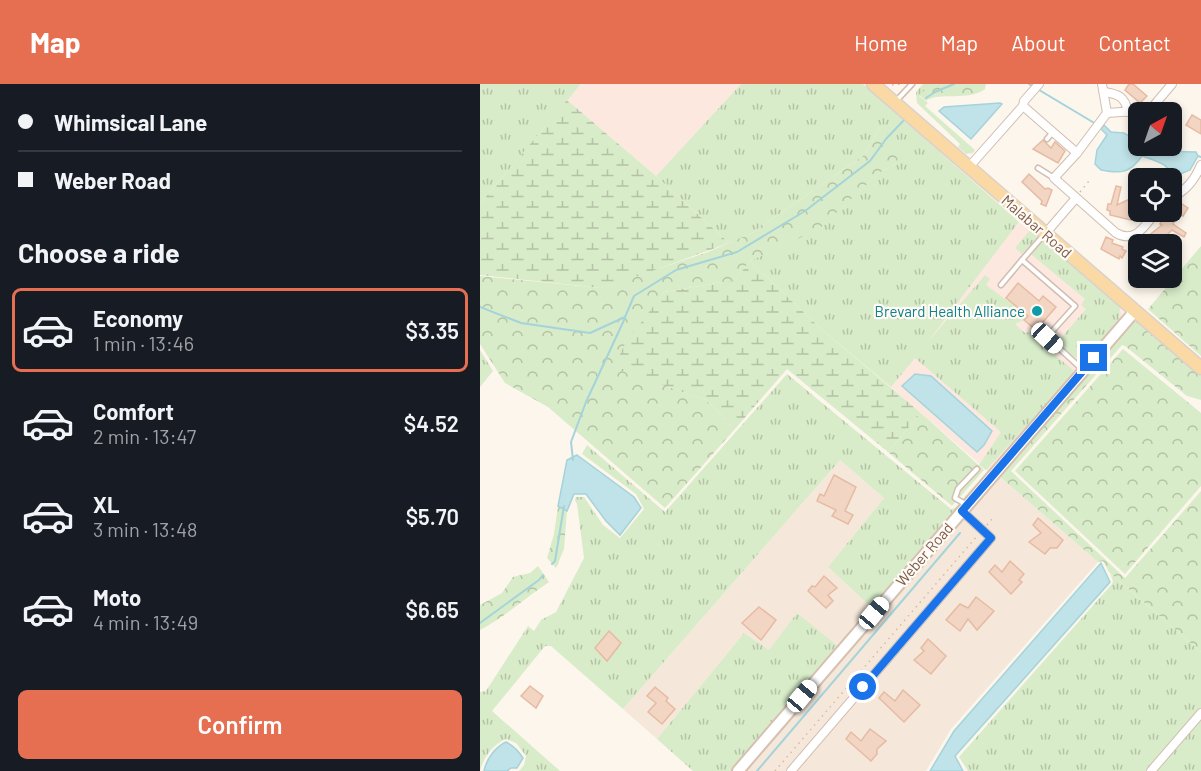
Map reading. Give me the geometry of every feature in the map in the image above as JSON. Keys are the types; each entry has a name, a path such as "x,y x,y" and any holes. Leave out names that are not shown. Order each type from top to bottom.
{"main road":[{"name":"Malabar Road","path":"873,84 1201,368"}],"street":[{"path":"969,167 1023,106 1039,84"},
{"path":"1157,102 1172,84"},
{"path":"1103,88 1118,94 1123,99 1128,112 1107,113 1072,163 1054,178 1116,233 1124,237 1137,235 1148,222"},
{"path":"1103,88 1107,113"},
{"path":"1023,106 1077,153"},
{"path":"1182,191 1194,181 1201,165"},
{"path":"1045,234 1076,198"},
{"name":"Weber Road","path":"738,771 1135,311"},
{"path":"791,771 991,538 965,508"},
{"path":"1151,771 1201,712"}],"lane":[{"path":"894,102 912,84"},
{"path":"1047,140 1053,132"},
{"path":"1038,168 1054,178"},
{"path":"1001,285 1045,234"},
{"path":"1022,260 1075,306 1047,338 1083,371"},
{"path":"965,508 956,498 958,489 977,469"}],"path":[{"path":"892,85 901,84"},
{"path":"1076,198 1089,181"},
{"path":"775,771 992,519"}],"shaded area":[{"path":"581,84 741,84 656,176 567,100"},
{"path":"1019,222 1117,302 1123,312 1121,319 990,473 891,387"},
{"path":"840,460 884,498 828,567 872,608 985,474 987,476 822,668 769,650 744,633 657,739 623,709"},
{"path":"998,475 1098,562 951,729 926,771 743,771"}],"green space":[{"path":"480,84 581,84 480,204"},
{"path":"741,84 863,84 1019,222 926,344 985,275 990,279 986,285 1028,316 1015,324 1025,333 1036,330 1030,334 1073,370 1072,376 986,470 979,465 1001,432 915,358 891,387 820,328 750,261 818,229 879,173 897,163 880,127 863,156 752,233 729,243 656,176"},
{"path":"923,84 937,84 932,89 930,86 919,96 928,103 925,106 975,150 973,153 966,154 958,147 960,144 917,103 916,92"},
{"path":"937,84 986,84 985,89 970,95 938,97 926,101 919,95 930,86 932,88"},
{"path":"567,100 656,176 729,243 601,288 480,275 480,204"},
{"path":"880,127 901,144 897,163 879,173 819,229 750,261 735,280 664,292 614,368 706,400 735,429 665,508 548,407 505,383 480,344 480,276 601,288 708,252 752,233 863,156"},
{"path":"1030,230 1100,287 1120,307 1119,321 1083,361 1059,347 1055,334 1061,338 1086,309 1081,305 1085,299 1026,250 1022,254 1015,248"},
{"path":"1201,246 1201,356 1148,309 1166,288 1182,288 1182,269"},
{"path":"750,261 820,328 921,413 888,452 787,369 735,429 706,400 613,368 625,344 664,292 735,280"},
{"path":"1135,317 1201,374 1201,400 1187,396 1122,345 1011,471 1125,578 1201,491 1201,652 1109,572 1103,561 1098,562 998,475"},
{"path":"1123,349 1201,413 1201,486 1125,574 1015,471"},
{"path":"480,350 493,371 480,387"},
{"path":"787,374 951,509 955,508 985,474 872,608 828,567 884,498 840,460 623,709 551,646 545,646 492,711 560,771 519,771 524,765 526,756 516,743 506,739 489,752 480,771 480,692 486,691 528,626 534,631 541,620 556,612 584,558 576,497 584,497 603,525 620,538 644,509 636,494 582,454 587,445 665,512"},
{"path":"921,413 984,470 952,506 888,452"},
{"path":"558,506 567,511 564,549 556,568 547,558 554,534"},
{"path":"538,566 549,582 480,630 480,605 502,593 513,577 530,573"},
{"path":"1110,573 1201,652 1201,771 968,771 959,757 1112,584"},
{"path":"797,613 839,647 733,771 693,771 657,739 744,633 769,650"}],"water":[{"path":"1002,104 971,139 939,111 944,107"},
{"path":"1104,125 1111,132 1128,135 1128,156 1142,156 1125,171 1101,170 1095,164 1097,150 1107,135 1101,129"},
{"path":"1182,152 1196,152 1198,156 1190,170 1182,173 1182,168 1167,168 1157,161 1142,156 1182,156"},
{"path":"915,374 931,376 992,431 977,452 902,386"},
{"path":"577,455 634,497 641,508 620,535 606,521 586,494 574,494 567,511 558,506 567,460"},
{"path":"1101,563 1110,582 955,756 963,771 930,771 954,731"},
{"path":"506,742 523,758 517,768 507,771 484,771 492,754"}],"building":[{"path":"1129,84 1133,84 1147,96 1139,102 1125,90"},
{"path":"1192,115 1201,120 1201,134 1186,125"},
{"path":"1043,140 1051,148 1055,142 1065,151 1058,163 1033,149"},
{"path":"1029,174 1045,189 1052,190 1046,206 1041,204 1042,201 1022,182"},
{"path":"1116,186 1121,187 1117,205 1128,200 1128,219 1110,215 1110,211 1107,210 1108,204 1111,204"},
{"path":"1182,204 1188,208 1182,216"},
{"path":"1161,222 1174,222 1173,224 1186,233 1184,237 1172,230 1168,234 1151,234 1162,225"},
{"path":"1106,237 1113,240 1112,243 1123,247 1122,249 1126,251 1122,258 1120,256 1119,259 1101,249"},
{"name":"Brevard Health Alliance","path":"1018,283 1039,301 1043,296 1056,307 1036,330 1024,320 1028,316 1006,298"},
{"path":"834,475 856,487 845,511 853,515 848,524 832,516 836,510 817,501 820,494 824,496"},
{"path":"1038,518 1063,540 1057,548 1050,548 1045,554 1029,542 1041,533 1033,525"},
{"path":"1010,561 1024,574 1019,580 1022,582 1011,594 989,572 995,565 1002,572"},
{"path":"824,576 837,588 828,595 833,601 826,608 808,591 812,586 815,587"},
{"path":"976,597 994,611 977,630 968,619 960,631 946,620 960,604 968,608"},
{"path":"759,607 776,620 761,640 742,623"},
{"path":"609,631 621,643 607,661 595,648"},
{"path":"928,639 946,656 931,674 914,660 924,651 921,648"},
{"path":"530,686 543,696 536,708 521,696"},
{"path":"655,687 668,698 666,701 675,709 662,724 648,712 656,703 647,696"},
{"path":"903,690 920,705 904,722 879,698 884,692 895,701"},
{"path":"870,729 886,741 877,749 877,754 871,761 846,739 851,732 861,741"}],"waterway":[{"path":"926,98 954,84"},
{"path":"1029,84 1096,124"},
{"path":"480,307 521,323 590,333 625,317 634,296 676,270 737,252 805,211 870,161 904,120"},
{"path":"573,460 571,442 586,402 625,318"},
{"path":"552,564 555,561 564,506"},
{"path":"757,771 960,533"},
{"path":"480,623 543,575"}],"place":[{"name":"Brevard Health Alliance","path":"1037,311"}],"route":[{"path":"863,687 991,538 962,511 1094,358"}]}
